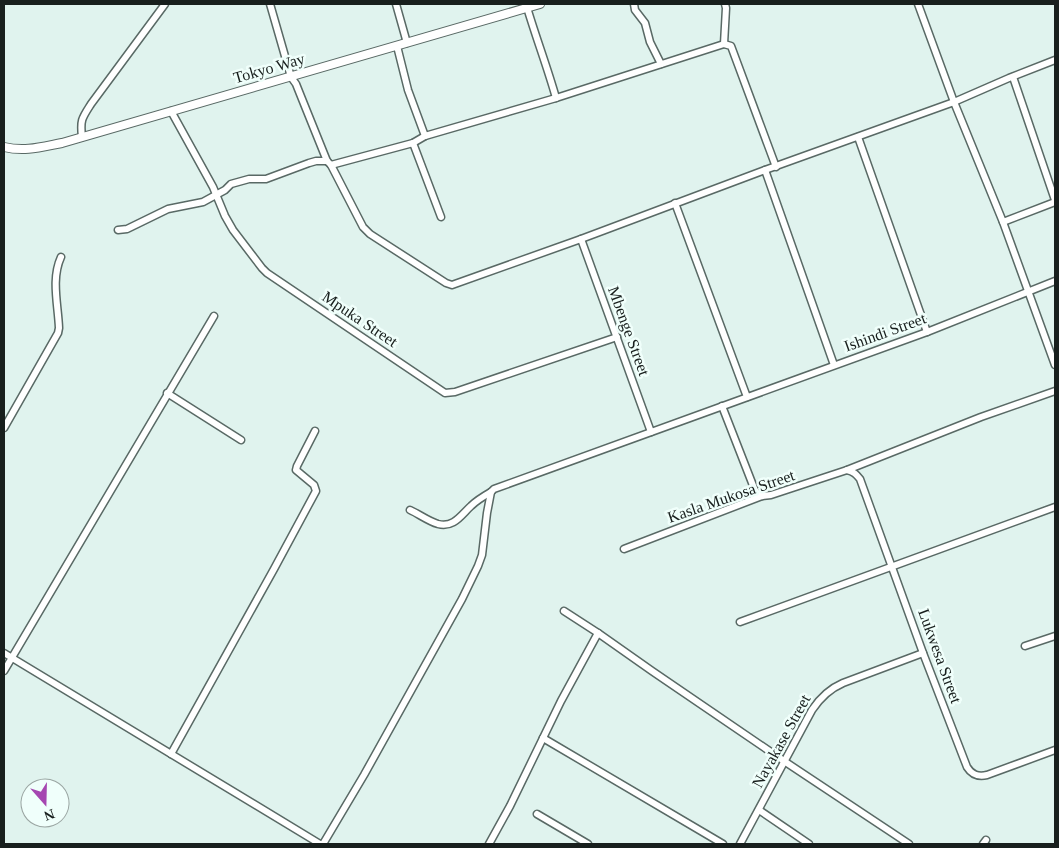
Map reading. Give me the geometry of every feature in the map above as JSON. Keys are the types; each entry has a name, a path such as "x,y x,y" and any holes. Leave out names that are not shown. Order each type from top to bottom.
{"street":[{"path":"82,137 82,118 165,4"},
{"path":"270,4 291,76 329,163 366,231 449,284 455,284 581,239 954,102 1055,60"},
{"path":"396,4 407,43"},
{"name":"Tokyo Way","path":"4,148 26,150 62,143 397,46 526,6 540,4"},
{"path":"634,4 635,10 645,24 650,42 661,64"},
{"path":"724,44 725,4"},
{"path":"918,4 954,102 1003,222 1055,365"},
{"path":"526,6 556,98"},
{"path":"118,230 127,229 168,209 198,203 225,190 231,184 249,178 266,179 316,161 329,163 413,143 425,136 556,98 724,44 731,46 776,166"},
{"path":"397,46 408,90 425,136"},
{"path":"1003,222 1055,201 1013,77"},
{"name":"Mpuka Street","path":"171,111 216,194 233,230 267,273 445,393 455,392 617,337"},
{"path":"858,137 927,332"},
{"path":"413,143 440,217"},
{"path":"765,170 834,366"},
{"path":"675,203 747,397"},
{"name":"Mbenge Street","path":"581,239 651,432"},
{"path":"4,428 58,333 56,281 58,263 61,257"},
{"name":"Ishindi Street","path":"410,510 431,521 448,525 456,522 472,505 494,489 927,332 1055,281"},
{"path":"4,671 214,316"},
{"name":"Kasla Mukosa Street","path":"624,549 762,496 771,495 848,470 981,417 1055,391"},
{"path":"167,393 241,440"},
{"path":"722,406 754,488 762,496"},
{"path":"172,754 316,490 314,485 296,470 315,431"},
{"name":"Lukwesa Street","path":"848,470 853,471 860,479 923,654 970,772 975,775 987,775 1055,750"},
{"path":"4,653 322,844 364,775 478,566 482,555 491,492"},
{"path":"740,622 1055,507"},
{"path":"564,611 598,632 652,672 909,844"},
{"path":"489,844 598,632"},
{"path":"1025,646 1055,636"},
{"name":"Nayakase Street","path":"740,844 812,710 826,693 842,683 923,654"},
{"path":"543,738 723,844"},
{"path":"759,810 809,844"},
{"path":"537,814 588,844"}]}
